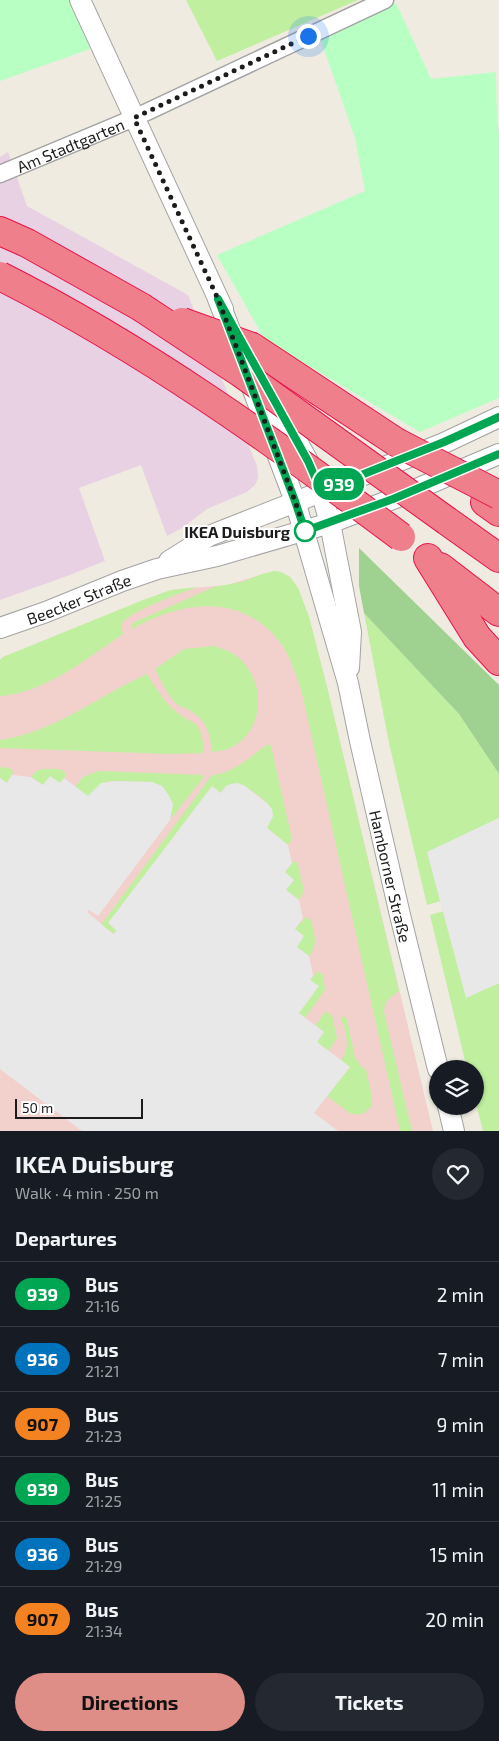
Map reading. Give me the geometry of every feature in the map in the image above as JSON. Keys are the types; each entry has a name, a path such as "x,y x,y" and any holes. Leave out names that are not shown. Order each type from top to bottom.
{"highway":[{"path":"0,231 26,243 141,306 241,373 499,558"},
{"path":"0,276 89,324 210,399 322,478 499,612"},
{"path":"141,306 252,347 396,442 494,503"},
{"path":"428,558 477,637 499,661"}],"street":[{"name":"Hamborner Straße","path":"80,0 218,299 295,501 348,683 400,915 436,1060"},
{"name":"Am Stadtgarten","path":"0,174 134,118 384,0"},
{"name":"Hamborner Straße","path":"218,299 308,461 321,491 330,523 351,632 348,683"},
{"name":"Beecker Straße","path":"157,569 209,536 437,446 499,417"},
{"name":"Beecker Straße","path":"0,628 46,612 122,580 157,569 217,556 330,523 393,499 499,454"},
{"path":"450,1115 454,1131"}],"shaded area":[{"path":"8,152 27,206 188,295 257,466 258,478 255,485 247,492 207,509 182,528 167,536 141,465 79,488 105,561 0,600 0,157"},
{"path":"274,571 281,572 290,577 298,588 309,617 433,1131 0,1131 0,660 3,657 171,590 227,585"},
{"path":"12,775 31,777 43,785 50,776 60,783 64,778 88,796 101,783 117,781 152,782 162,786 168,794 173,804 170,820 98,916 89,910 87,912 113,934 117,931 108,923 212,786 221,793 226,786 238,783 245,786 267,803 272,809 273,816 267,828 288,845 292,863 285,872 294,880 286,890 299,900 303,918 295,929 304,936 297,947 309,956 313,976 310,980 319,986 299,1013 324,1032 317,1042 350,1067 314,1113 338,1131 82,1131 0,1069 0,778 7,783"},
{"path":"499,818 499,983 466,998 427,852"}],"green space":[{"path":"0,0 69,0 90,49 0,81"},
{"path":"186,0 358,0 217,61"},
{"path":"396,3 431,79 496,72 497,123 499,132 499,398 420,432 265,340 217,255 365,191 355,138 320,38"},
{"path":"359,548 499,685 499,774 459,714 364,613 359,586"},
{"path":"274,571 281,572 290,577 298,588 309,617 327,687 399,991 385,1003 384,1012 412,1131 400,1131 301,689 285,650 270,631 253,618 234,610 214,606 173,611 132,629 131,625 214,587 242,582"},
{"path":"197,587 135,613 121,624 123,634 80,664 49,682 16,694 0,696 0,660 3,657 143,600 171,590"},
{"path":"364,613 459,714 499,774 499,818 428,852 441,901 427,905 389,743"},
{"path":"214,646 230,652 243,662 251,673 256,686 258,700 253,726 245,737 232,747 212,752 209,733 204,723 188,709 174,702 155,669 184,649"},
{"path":"147,674 170,706 198,727 201,732 204,753 170,754 0,748 0,740 20,736 58,721"},
{"path":"268,744 271,746 292,839 288,845 267,828 272,814 267,803 245,786 226,786 108,923 117,931 115,934 101,925 212,775 235,768"},
{"path":"0,767 9,768 13,771 7,783 0,778"},
{"path":"59,769 65,772 65,777 60,783 43,785 31,777 36,771"},
{"path":"98,771 204,775 170,820 172,814 152,782 109,781 88,796 75,787 83,777"},
{"path":"293,862 298,864 304,891 299,900 286,890 285,872"},
{"path":"444,911 466,997 499,983 499,1131 483,1131 479,1115 484,1115 484,1060 465,1060 430,915"},
{"path":"306,917 311,920 315,939 314,947 309,956 297,947 295,929"},
{"path":"318,971 323,975 325,990 305,1018 299,1013 318,987 310,980"},
{"path":"327,1012 332,1015 337,1038 329,1051 317,1042 324,1032 316,1025 324,1013"},
{"path":"343,1016 347,1019 355,1058 366,1070 372,1097 371,1107 363,1114 351,1114 327,1096 350,1067 341,1061 347,1045 341,1017"}],"bus line":[{"name":"939","path":"499,417 407,458 321,491 308,461 218,299 305,531 393,499 499,454"}],"place":[{"name":"IKEA Duisburg","path":"305,531"}],"route":[{"path":"305,531 218,299 134,118 308,36"}]}
